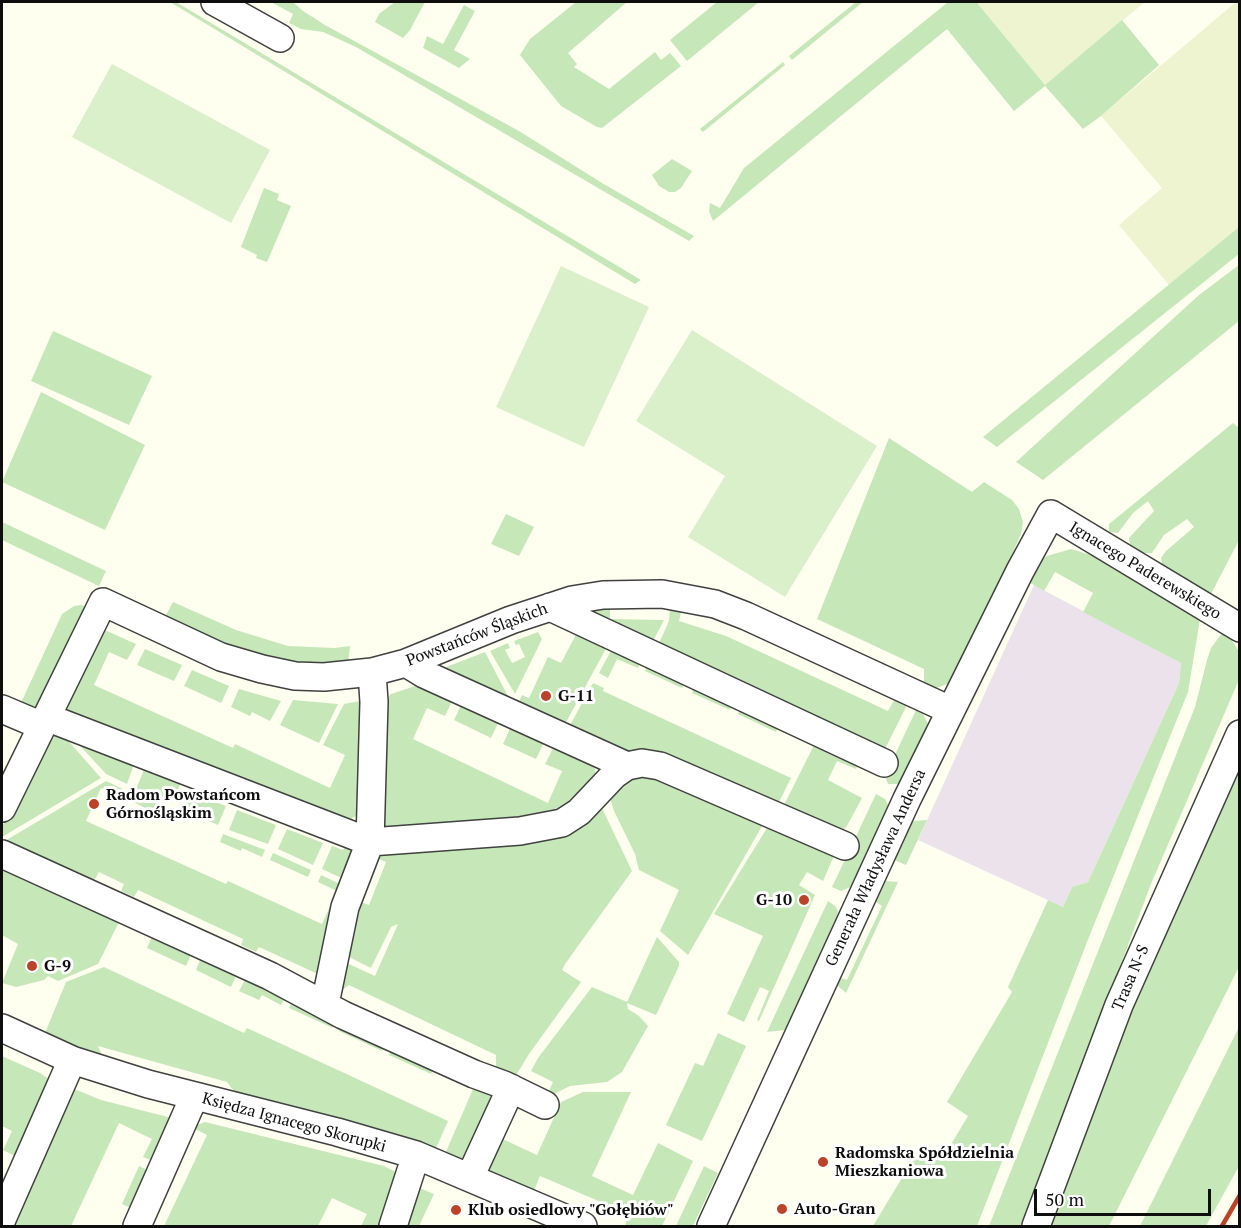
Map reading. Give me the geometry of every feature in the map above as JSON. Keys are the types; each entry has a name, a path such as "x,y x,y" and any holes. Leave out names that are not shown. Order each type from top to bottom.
{"street":[{"path":"214,2 279,38"},
{"name":"Ignacego Paderewskiego","path":"1051,514 1239,628"},
{"name":"Generała Władysława Andersa","path":"711,1227 861,897 950,710 1051,514"},
{"name":"Powstańców Śląskich","path":"44,722 103,602 221,657 295,676 324,677 372,672 406,663 476,633 550,607 603,595 640,593 689,598 715,604 775,629 950,710"},
{"path":"550,607 884,763"},
{"path":"406,663 433,678 627,766"},
{"path":"325,1004 345,907 370,842 374,702 372,672"},
{"path":"2,709 44,722 370,842 520,831 562,823 579,812 614,775 627,766 642,763 660,766 845,846"},
{"path":"2,808 44,722"},
{"name":"Trasa N-S","path":"1036,1227 1119,1005 1239,734"},
{"path":"2,854 270,976 343,1015 545,1105"},
{"name":"Księdza Ignacego Skorupki","path":"2,1028 72,1060 194,1097 337,1132 416,1155 583,1227"},
{"path":"2,1219 72,1060"},
{"path":"470,1177 511,1088"},
{"path":"137,1227 194,1097"},
{"path":"393,1227 416,1155"}],"shaded area":[{"path":"1034,585 1181,663 1179,683 1088,882 1072,887 1063,907 918,840"}],"green space":[{"path":"170,2 176,2 641,280 635,284"},
{"path":"271,2 293,2 325,25 519,131 602,183 694,236 689,241 356,47 323,32 301,29 289,23 293,14"},
{"path":"395,2 425,2 410,30 403,38 375,22 379,14"},
{"path":"576,2 627,2 568,53 577,64 574,67 609,89 655,52 661,60 670,53 681,66 602,128 561,106 520,55 530,39"},
{"path":"717,2 759,2 687,61 670,40"},
{"path":"856,2 863,2 792,60 789,56"},
{"path":"948,2 980,2 978,4 1045,85 1122,20 1159,65 1083,129 1045,86 1014,111 947,29 713,221 709,211 710,203 720,208 744,168"},
{"path":"981,2 1145,2 1045,85 978,4"},
{"path":"1236,2 1239,2 1239,227 1169,285 1119,225 1162,188 1101,116"},
{"path":"464,5 475,11 454,50 470,59 459,68 423,48 427,36 443,44"},
{"path":"783,62 785,65 703,132 700,129"},
{"path":"112,64 270,150 231,223 72,137"},
{"path":"672,159 692,171 681,188 675,192 669,192 659,186 652,175"},
{"path":"264,188 279,194 277,200 291,206 267,262 256,258 257,255 241,247"},
{"path":"1239,227 1239,254 997,447 983,437"},
{"path":"1239,265 1239,321 1043,480 1016,462 1199,295"},
{"path":"561,266 649,307 584,447 496,407"},
{"path":"692,330 877,446 785,597 688,537 725,476 636,421"},
{"path":"53,331 152,376 129,425 31,381"},
{"path":"41,392 145,445 105,530 2,482"},
{"path":"1233,423 1239,428 1239,540 1211,594 1162,564 1161,558 1166,551 1194,527 1187,519 1164,535 1152,553 1144,553 1130,544 1129,538 1154,511 1148,501 1133,513 1118,533 1109,532 1109,524"},
{"path":"889,438 972,492 984,482 1012,500 1019,509 1023,522 1021,534 982,622 950,683 934,689 924,684 924,669 817,619"},
{"path":"506,514 534,527 519,556 491,544"},
{"path":"2,522 106,571 99,586 2,540"},
{"path":"1071,549 1108,563 1200,619 1188,692 1089,937 977,1226 873,1226 920,1148 941,1161 968,1116 947,1102 1012,992 1008,987 1048,900 1063,907 1072,887 1088,882 1179,683 1181,663 1083,612 1093,593 1055,572 1044,591 1027,581 1038,562 1047,556"},
{"path":"173,602 236,630 288,646 335,648 350,646 348,664 294,664 227,645 165,617"},
{"path":"81,605 91,608 40,714 20,705 62,614 74,606"},
{"path":"610,605 610,619 664,620 651,645 576,612"},
{"path":"670,606 682,608 679,621 726,636 888,711 898,698 908,703 883,753 657,648 669,621"},
{"path":"98,627 136,644 127,660 109,652 94,685 233,748 235,744 330,788 345,755 323,745 344,704 360,701 366,706 360,814 345,822 71,718 60,706"},
{"path":"579,629 609,643 564,726 517,706 522,695 529,698 548,657 561,663"},
{"path":"538,632 542,639 515,694 490,651 508,643 510,648 505,650 512,663 525,657 519,644 516,645 514,641"},
{"path":"1222,633 1231,639 1238,650 1238,682 1151,884 1022,1226 989,1226 1195,707 1211,648"},
{"path":"614,645 642,658 638,668 617,659 608,678 599,673"},
{"path":"145,649 182,665 174,681 137,665"},
{"path":"485,652 512,704 436,671"},
{"path":"649,662 687,679 682,688 645,671"},
{"path":"192,670 229,686 221,703 184,686"},
{"path":"695,682 734,700 730,710 692,693"},
{"path":"593,683 604,688 603,691 791,778 776,808 634,755 569,727"},
{"path":"418,685 453,699 445,716 427,708 413,739 548,803 562,771 545,764 556,743 593,764 597,777 569,813 383,832 386,699 391,694"},
{"path":"239,689 281,701 270,721 252,712 250,716 231,707"},
{"path":"464,699 501,717 491,738 454,720"},
{"path":"293,700 338,704 319,743 280,725"},
{"path":"742,704 781,721 776,732 738,714"},
{"path":"917,708 922,712 928,724 927,731 902,781 899,784 888,784 885,776"},
{"path":"513,722 546,738 536,759 503,744"},
{"path":"55,735 64,736 101,778 2,837 2,827 46,740"},
{"path":"71,736 135,761 127,784 106,774"},
{"path":"817,739 861,759 856,769 837,761 828,780 862,798 842,831 781,811"},
{"path":"146,765 182,780 172,803 136,789"},
{"path":"650,771 765,821 688,955 660,931 679,890 639,870 635,854 614,811 609,795 610,788"},
{"path":"1239,773 1239,967 1109,1226 1050,1226 1140,989"},
{"path":"106,781 123,789 119,796 101,788 86,821 226,884 228,881 322,924 337,891 318,882 321,875 342,885 320,975 259,947 256,952 241,945 243,939 138,890 134,897 121,891 124,884 99,872 91,886 3,842"},
{"path":"133,792 170,809 166,818 129,800"},
{"path":"190,792 226,806 218,825 182,809"},
{"path":"876,794 885,799 889,807 853,886 841,891 832,887"},
{"path":"600,804 632,871 565,964 562,970 581,982 529,1054 512,1082 496,1075 496,1055 349,985 336,995 340,960 375,976 398,924 391,927 371,968 341,953 353,899 369,905 386,862 374,857 382,853"},
{"path":"237,810 276,825 268,844 229,830"},
{"path":"927,820 906,865 894,860 913,821"},
{"path":"770,823 836,851 823,881 807,872 799,885 815,895 759,1021 757,1020 769,991 760,987 744,1022 727,1014 763,936 714,914"},
{"path":"287,829 323,843 313,865 278,849"},
{"path":"223,834 265,850 262,857 220,842"},
{"path":"348,842 354,845 348,881 322,869 332,846 343,850"},
{"path":"273,853 311,870 308,877 270,860"},
{"path":"2,861 123,914 98,964 58,981 48,976 44,980 16,987 2,983 18,944 2,935"},
{"path":"886,881 898,882 846,993 837,985 841,978 847,980 882,906 876,902"},
{"path":"828,901 838,911 837,916 786,1030 767,1032"},
{"path":"153,934 192,952 186,966 147,948"},
{"path":"657,937 679,962 679,966 656,1015 627,1003 628,1009 648,1026 622,1072 607,1082 570,1086 546,1098 553,1082 531,1071 538,1058 592,987 627,1002"},
{"path":"201,958 237,974 231,987 196,970"},
{"path":"104,967 244,1033 247,1028 448,1121 435,1150 405,1137 380,1130 240,1099 227,1082 98,1046 106,1064 45,1033 66,982"},
{"path":"246,978 285,997 281,1005 262,995 259,1000 239,991"},
{"path":"293,1000 335,1022 333,1028 289,1008"},
{"path":"342,1025 384,1045 382,1051 339,1031"},
{"path":"1239,1027 1239,1166 1206,1226 1140,1226"},
{"path":"718,1033 746,1046 702,1141 666,1125 695,1063 703,1066"},
{"path":"392,1048 434,1067 431,1074 389,1055"},
{"path":"2,1056 50,1080 19,1158 3,1150 12,1131 2,1126"},
{"path":"484,1084 497,1099 469,1165 445,1154 473,1089"},
{"path":"77,1090 101,1100 168,1117 172,1122 158,1163 143,1157 152,1139 119,1123 71,1226 5,1226 70,1091"},
{"path":"583,1092 631,1092 592,1176 633,1195 658,1143 693,1161 662,1226 625,1226 629,1214 540,1176 533,1193 483,1170 494,1135 537,1155 561,1102"},
{"path":"205,1122 384,1166 394,1171 397,1177 385,1226 361,1226 367,1214 332,1198 318,1226 164,1226 207,1135 191,1127"},
{"path":"139,1166 154,1173 137,1211 122,1204"},
{"path":"704,1166 718,1173 693,1226 676,1226"},
{"path":"417,1187 434,1194 419,1226 400,1226"}],"railway":[{"path":"1222,1226 1240,1195"}],"place":[{"name":"G-11","path":"546,696"},
{"name":"Radom Powstańcom Górnośląskim","path":"94,804"},
{"name":"G-10","path":"804,900"},
{"name":"G-9","path":"32,966"},
{"name":"Radomska Spółdzielnia Mieszkaniowa","path":"823,1162"},
{"name":"Auto-Gran","path":"782,1209"},
{"name":"Klub osiedlowy \"Gołębiów\"","path":"456,1210"}]}
